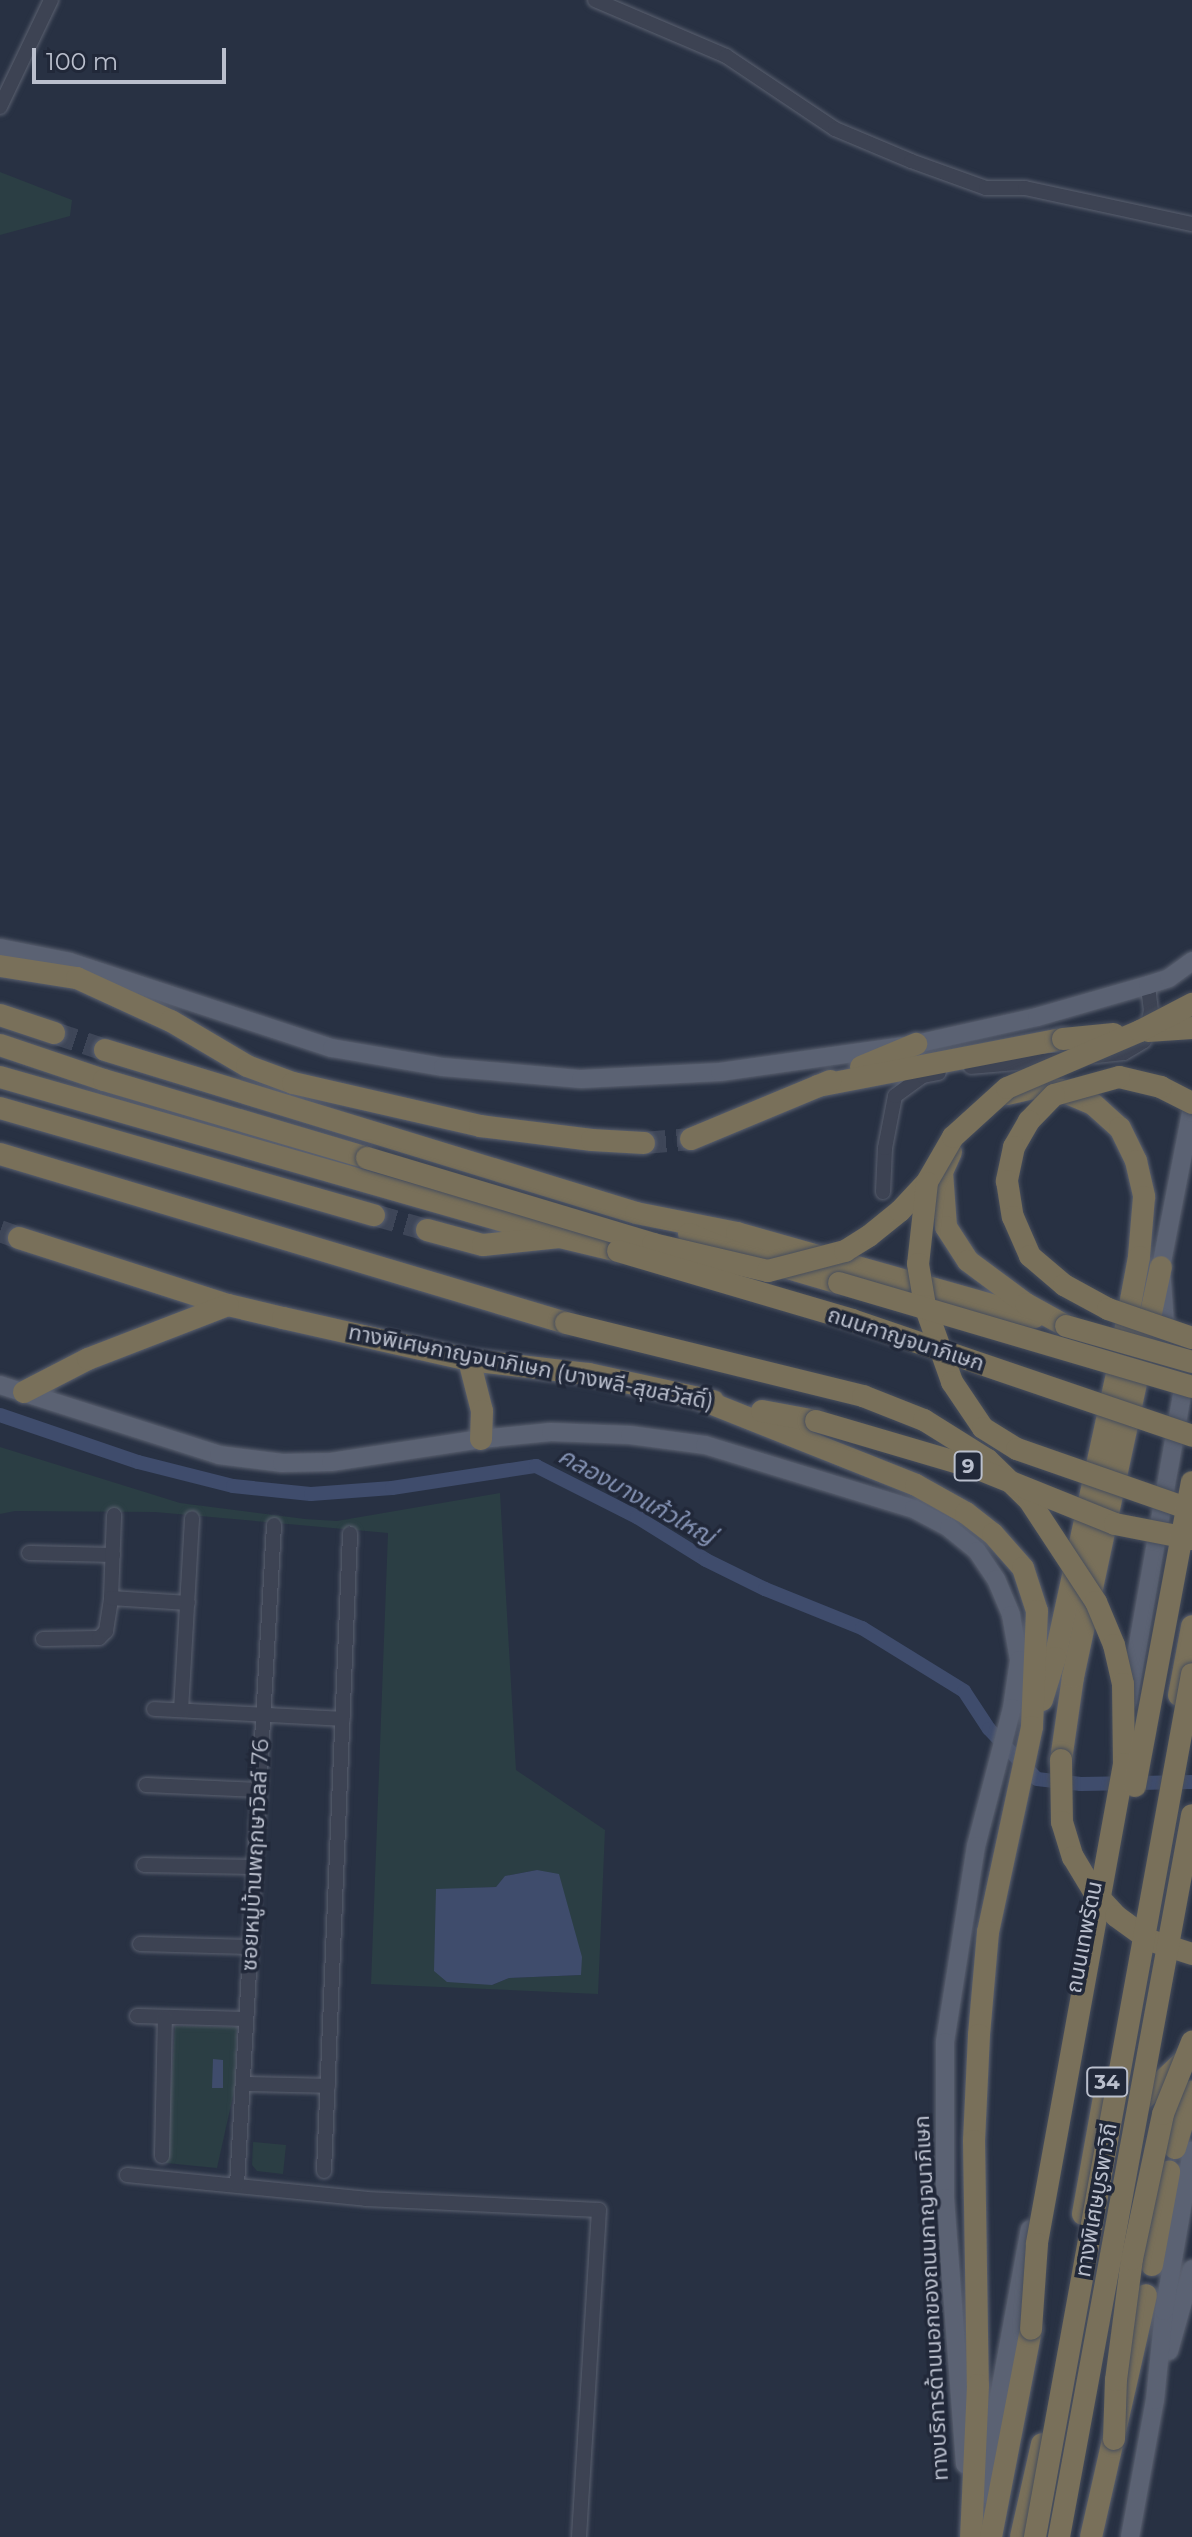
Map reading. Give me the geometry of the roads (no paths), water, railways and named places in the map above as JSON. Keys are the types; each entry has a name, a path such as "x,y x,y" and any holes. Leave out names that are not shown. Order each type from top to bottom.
{"highway":[{"path":"0,966 77,978 171,1021 247,1066 293,1083 480,1126 644,1143"},
{"path":"0,1045 227,1117 653,1244 768,1271 845,1251 900,1211 927,1182 953,1137 1007,1088 1140,1031 1192,1004"},
{"path":"0,1015 54,1033"},
{"path":"818,1086 1063,1039 1192,1028"},
{"path":"691,1139 916,1044"},
{"path":"105,1050 636,1213 733,1252 841,1273 1066,1326 1192,1362"},
{"path":"0,1077 560,1237"},
{"path":"1192,1106 1161,1087 1119,1077 1054,1095 1029,1121 1014,1147 1007,1181 1013,1217 1030,1256 1064,1285 1108,1309 1192,1338"},
{"path":"971,2537 978,2385 974,2141 988,1932 1032,1727 1055,1658 1139,1257 1144,1197 1136,1161 1120,1128 1093,1104 1060,1090 1033,1088 1003,1095 974,1116 957,1138 942,1172 946,1227 968,1261 1006,1291 1066,1326"},
{"path":"0,1108 374,1215"},
{"path":"0,1154 566,1323 863,1396 924,1420 988,1460 1029,1500 1096,1602 1114,1645 1123,1684 1124,1764 1037,2244 1031,2329"},
{"path":"927,1182 918,1264 925,1306 952,1382 983,1428 1017,1449 1192,1510"},
{"path":"427,1230 483,1245 560,1237"},
{"name":"ถนนกาญจนาภิเษก","path":"560,1237 852,1320 1182,1437"},
{"name":"ทางพิเศษกาญจนาภิเษก (บางพลี-สุขสวัสดิ์)","path":"19,1238 228,1305 469,1360 589,1374 816,1421 976,1468 1115,1524"},
{"path":"1161,1267 1073,1677 1061,1760 1062,1822 1073,1857 1094,1892 1116,1916 1149,1940 1192,1954"},
{"path":"841,1273 1192,1387"},
{"path":"24,1392 88,1359 228,1305"},
{"path":"469,1360 482,1411 481,1439"},
{"path":"700,1399 916,1485 966,1513 993,1534 1023,1568 1037,1611 1032,1727"},
{"path":"991,2537 1048,2257 1192,1482"},
{"path":"1115,1524 1163,1549 1192,1557"},
{"name":"9","path":"1115,1524 1192,1539"},
{"name":"34","path":"1021,2537 1046,2426 1192,1626"},
{"name":"ทางพิเศษบูรพาวิถี","path":"1035,2537 1192,1674"},
{"name":"ทางพิเศษบูรพาวิถี","path":"1062,2537 1192,1815"},
{"name":"34","path":"1062,2537 1192,1838"},
{"path":"1114,2439 1116,2380 1132,2259 1163,2114 1192,2042"},
{"path":"1144,2098 1192,2053"},
{"path":"1183,2149 1192,2092"},
{"path":"1152,2265 1169,2172"},
{"path":"1091,2537 1146,2295"}],"main road":[{"path":"0,948 70,962 332,1048 443,1067 581,1079 720,1072 916,1044 1037,1017 1148,985 1169,978 1192,961"},
{"path":"1182,1437 1161,1267 1192,1106"},
{"name":"ถนนเทพรัตน","path":"971,2537 1118,1754 1182,1437 1192,1338"},
{"name":"ทางบริการด้านนอกของถนนกาญจนาภิเษก","path":"0,1385 219,1455 282,1463 331,1462 481,1439 551,1432 630,1435 705,1445 914,1509 949,1528 977,1551 996,1579 1011,1615 1019,1660 1012,1708 976,1846 945,2042 945,2198 961,2368 971,2537"},
{"path":"1130,2537 1155,2400 1183,2149"},
{"path":"1155,2400 1192,2269"}],"street":[{"path":"0,107 51,0"},
{"path":"595,0 716,51 835,129 986,188 1025,188 1192,224"},
{"path":"883,1192 890,1113 895,1096 903,1087 923,1076 997,1063 1124,1053 1136,1049 1149,1032 1148,985"},
{"path":"43,1639 99,1638 106,1631 111,1598 114,1515"},
{"path":"181,1710 192,1518"},
{"name":"ซอยหมู่บ้านพฤกษาวิลล์ 76","path":"237,2185 274,1525"},
{"path":"324,2171 350,1534"},
{"path":"29,1553 113,1555"},
{"path":"111,1598 188,1603"},
{"path":"154,1709 343,1719"},
{"path":"146,1785 259,1790"},
{"path":"144,1865 255,1867"},
{"path":"140,1944 250,1947"},
{"path":"137,2016 246,2019"},
{"path":"162,2156 165,2017"},
{"path":"243,2084 328,2086"},
{"path":"127,2175 366,2199 599,2210 579,2537"}],"water":[{"path":"537,1870 559,1874 582,1957 581,1975 509,1978 492,1985 447,1982 434,1971 436,1889 496,1887 505,1876"},
{"path":"213,2059 223,2060 223,2088 212,2088"}],"waterway":[{"name":"คลองบางแก้วใหญ่","path":"0,1415 138,1462 233,1486 311,1494 392,1488 536,1466 637,1517 706,1560 765,1589 862,1628 964,1691 989,1729 1037,1779 1081,1784 1192,1782"}],"tunnel":[{"path":"54,1033 105,1050"},
{"path":"644,1143 691,1139"},
{"path":"374,1215 427,1230"},
{"path":"0,1231 19,1238"}]}
